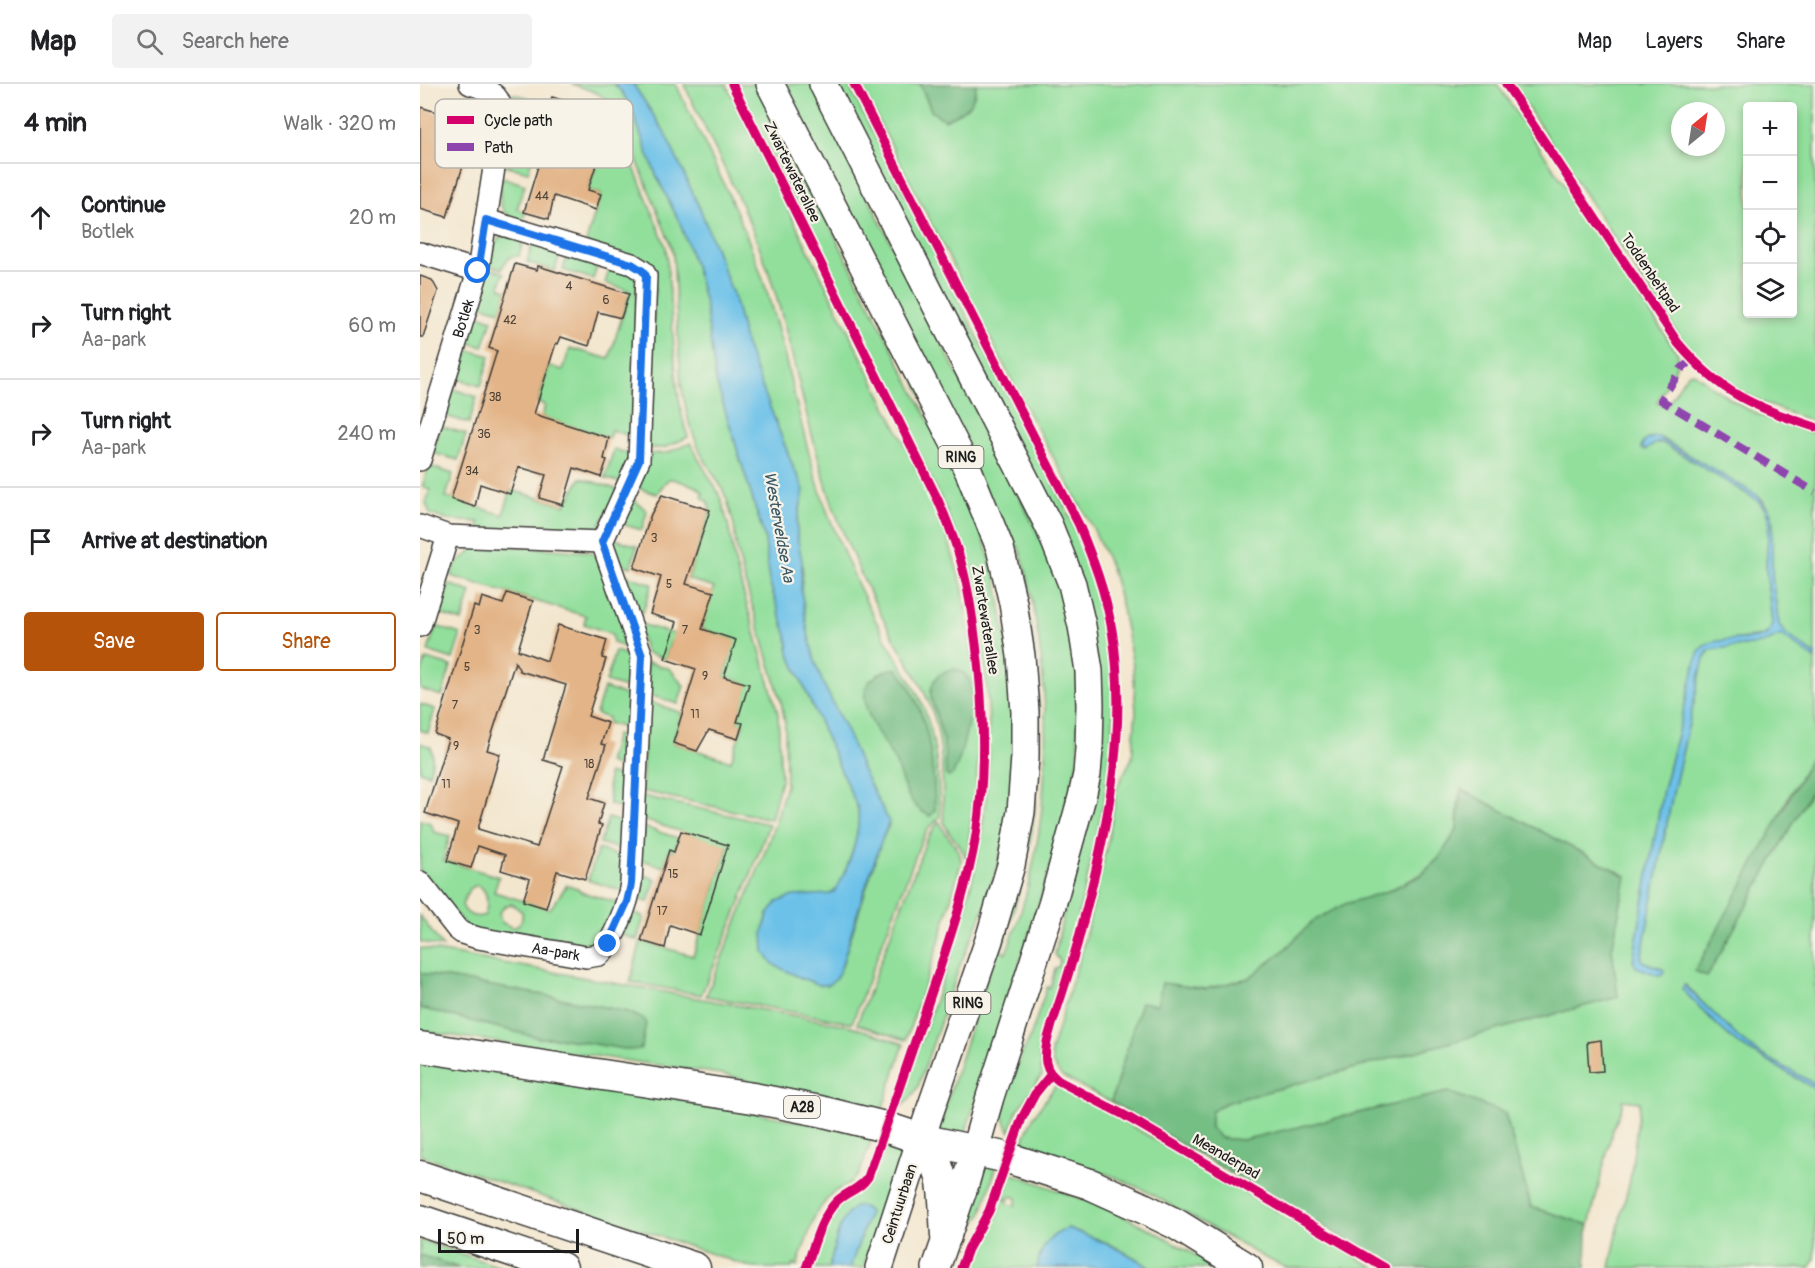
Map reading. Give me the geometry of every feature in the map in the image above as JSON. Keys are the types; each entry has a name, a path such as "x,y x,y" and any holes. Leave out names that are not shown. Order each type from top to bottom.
{"highway":[{"name":"A28","path":"420,1047 753,1098 820,1111 885,1127 921,1139 1008,1158 1101,1189 1143,1208 1176,1224 1247,1268"},
{"path":"921,1139 932,1153 942,1179 946,1236"},
{"path":"420,1176 695,1268"},
{"path":"420,1220 561,1268"}],"main road":[{"name":"Zwartewaterallee","path":"770,84 969,472 1000,548 1021,656 1025,757 1017,842 992,931 921,1139"},
{"name":"RING","path":"823,84 1049,526 1072,584 1089,671 1089,749 1082,797 1052,905 936,1268"},
{"name":"Ceintuurbaan","path":"879,1268 921,1139"}],"street":[{"name":"Botlek","path":"470,84 489,91 498,99"},
{"name":"Botlek","path":"420,460 478,271 494,168"},
{"path":"420,526 448,536 602,542 639,460 646,276 643,271 632,264 486,220"},
{"path":"420,253 478,271"},
{"path":"420,626 448,536"},
{"name":"Aa-park","path":"420,882 452,923 462,933 469,936 586,957 598,955 608,944 627,902 631,884 642,656 602,542"}],"green space":[{"path":"572,84 614,84 626,99 605,99"},
{"path":"633,84 676,84 732,202 771,304 810,459 830,519 849,565 885,638 918,694 933,739 940,817 929,828 920,844 852,1023 706,996 775,824 786,785 785,723 781,701 743,575 727,500 700,452 689,423 681,385 673,254 633,150 633,113 658,179 680,223 695,266 705,303 716,381 765,539 769,581 787,636 789,653 858,809 858,830 852,852 835,891 830,895 793,896 768,914 764,927 764,952 801,978 841,968 881,842 889,825 822,681 815,661 801,590 803,573 797,536 797,522 803,497 800,480 745,343 734,297 701,211 664,131","holes":["897,669 908,684 923,718 931,755 935,811 930,816 907,794 896,763 882,740"]},
{"path":"684,84 726,84 945,529 962,586 976,682 979,745 966,861 965,855 944,822 941,754 933,714 918,680 872,597 833,506 814,445 784,322 765,262 737,194","holes":["969,679 967,726 954,772 945,755 944,741 931,697"]},
{"path":"736,84 758,84 973,508 996,577 1015,698 1009,824 987,902 960,965 918,1087 910,1099 899,1108 956,938 972,881 981,835 987,787 989,739 982,643 973,596 960,549 944,505"},
{"path":"780,84 811,84 1056,570 1076,644 1078,757 1065,822 965,1134 937,1132 1010,906 1027,627","holes":["1018,546 1030,590 1038,635 1043,675 1045,756 1038,837 1020,915 1006,953 1001,951 1020,889 1033,827 1040,747 1039,707 1031,627 1013,548"]},
{"path":"834,84 848,84 1067,511 1092,572 1109,636 1114,713 1110,764 1101,815 1070,949 1042,1043 1040,1054 1042,1075 1016,1113 1010,1132 1002,1115 1001,1103 1004,1092 1031,1035 1047,987 1050,988 1055,969 1059,966 1060,961 1055,954 1071,879 1098,667"},
{"path":"860,84 920,84 932,112 975,95 976,84 1497,84 1678,354 1673,373 1657,402 1666,407 1685,377 1693,372 1745,408 1815,434 1815,655 1786,634 1779,625 1772,576 1773,524 1771,513 1762,499 1661,438 1649,439 1641,447 1646,450 1654,443 1663,443 1757,500 1765,509 1769,520 1766,568 1772,623 1770,631 1762,636 1704,645 1663,790 1633,961 1661,968 1641,959 1672,797 1704,658 1710,650 1715,648 1757,644 1779,635 1783,636 1815,659 1815,751 1784,805 1707,977 1815,784 1815,1084 1760,1054 1718,1019 1686,985 1682,989 1738,1044 1815,1089 1815,1259 1810,1268 1610,1268 1630,1181 1640,1102 1622,1100 1623,1104 1612,1132 1589,1225 1531,1207 1505,1113 1448,1092 1242,1140 1220,1138 1211,1128 1211,1112 1225,1103 1618,997 1612,949 1626,876 1461,789 1457,830 1439,858 1420,875 1282,952 1249,978 1206,989 1162,983 1157,1005 1141,1002 1111,1102 1061,1076 1053,1064 1051,1051 1083,946 1108,841 1117,787 1132,758 1136,712 1133,665 1121,604 1111,568 1094,530 1028,412"},
{"path":"920,84 976,84 973,98 967,107 945,120 932,112"},
{"path":"1512,84 1815,84 1815,422 1743,393 1699,359 1684,343"},
{"path":"515,94 531,99 512,99 511,95"},
{"path":"633,165 666,247 677,386 688,437 664,448 647,448 655,287 586,242 601,194 588,190 595,168 633,168"},
{"path":"514,168 529,168 528,172"},
{"path":"502,177 525,185 517,209 526,212 522,222 507,215 501,206"},
{"path":"504,235 524,238 519,256 508,259 502,269 489,265 495,244"},
{"path":"533,241 561,250 555,271 527,262"},
{"path":"568,252 599,261 593,279 563,270"},
{"path":"611,264 637,277 633,437 611,430 609,438 542,417 545,405 538,403 549,366 563,370 570,348 609,359 630,291 605,283"},
{"path":"489,268 504,273 500,285 501,288 507,290 501,311 479,305"},
{"path":"476,314 492,320 483,347 467,342"},
{"path":"465,349 490,356 481,386 456,378"},
{"path":"453,389 477,397 469,423 445,416"},
{"path":"441,426 466,434 458,460 433,453"},
{"path":"691,443 722,502 736,567 778,713 781,780 771,819 642,791 646,701 682,713 673,743 731,761 743,724 737,722 748,684 724,677 735,640 702,629 714,588 688,579 710,510 708,502 702,497 703,493 697,487 674,479 666,481 657,494 635,487 647,454 666,453"},
{"path":"614,449 632,455 622,483 605,478"},
{"path":"429,466 453,474 446,497 503,515 511,490 565,505 581,478 619,490 597,530 592,533 479,530 479,522 447,520 430,514 426,503 430,490 422,487"},
{"path":"631,497 647,511 642,530 618,523"},
{"path":"612,538 637,546 631,567 615,562"},
{"path":"472,543 591,552 600,561 632,649 613,643 612,634 584,624 586,616 451,576 456,563 471,552"},
{"path":"619,573 652,584 643,612 631,608"},
{"path":"449,584 471,592 462,621 440,614"},
{"path":"637,623 678,635 670,643 665,659 646,653"},
{"path":"436,626 460,634 453,659 428,651"},
{"path":"615,651 634,657 633,690 606,682"},
{"path":"426,659 451,666 442,696 420,689 420,677"},
{"path":"647,662 670,669 684,686 678,704 646,694"},
{"path":"891,669 897,669 908,684 923,718 933,774 935,811 930,816 920,810 910,799 892,756 871,721 865,702 868,683"},
{"path":"952,669 959,670 967,676 971,693 967,728 961,753 953,774 949,777 946,775 944,741 931,692 936,679 942,673"},
{"path":"604,688 632,697 631,730 608,723 608,718 596,714"},
{"path":"420,704 435,709 428,733 420,730"},
{"path":"616,735 631,739 629,770 608,763"},
{"path":"420,743 431,747 432,760 429,774 420,771"},
{"path":"1815,751 1815,784 1707,977 1695,971"},
{"path":"608,773 629,779 628,810 609,804"},
{"path":"1461,789 1626,876 1612,949 1618,997 1225,1103 1211,1112 1211,1128 1220,1138 1242,1140 1448,1092 1505,1113 1531,1207 1589,1225 1586,1268 1395,1268 1111,1102 1141,1002 1157,1005 1162,983 1206,989 1249,978 1282,952 1313,921 1345,904 1388,891 1420,876 1439,858 1457,830"},
{"path":"642,796 769,824 737,910 701,995 630,982 641,941 693,956 728,846 640,819"},
{"path":"608,818 627,824 626,851 600,843"},
{"path":"420,820 431,823 434,832 450,836 443,860 499,877 494,892 550,909 567,885 581,892 619,903 604,937 593,948 469,930 420,873","holes":["477,885 484,890 487,902 485,915 478,917 468,914 462,905 469,889","512,904 522,912 522,920 513,928 501,922 499,913 505,906"]},
{"path":"938,822 959,852 961,863 938,945 906,1040 857,1024 926,841"},
{"path":"640,826 678,838 674,852 669,850 664,867 639,859"},
{"path":"598,849 625,858 623,891 588,880"},
{"path":"641,874 656,879 648,902 635,898"},
{"path":"630,912 644,917 637,940 620,934"},
{"path":"420,916 443,947 420,942"},
{"path":"420,948 851,1026 904,1044 881,1113 721,1074 420,1031 420,1008 540,1038 559,1038 630,1050 645,1020 628,1012 420,973"},
{"path":"420,973 628,1012 645,1020 642,1046 640,1049 630,1050 559,1038 540,1038 420,1008"},
{"path":"420,1056 675,1097 873,1136 859,1174 850,1183 832,1193 816,1213 797,1266 794,1264 792,1268 753,1268 420,1155"},
{"path":"1056,1085 1089,1101 1375,1268 1287,1268 1263,1257 1146,1191 1022,1142 1034,1116"},
{"path":"886,1141 902,1153 863,1268 850,1268 869,1213 840,1226 829,1268 810,1268 822,1233 831,1217 842,1203 869,1183"},
{"path":"981,1164 996,1168 981,1215 965,1241 953,1268 945,1268"},
{"path":"1011,1173 1108,1209 1154,1231 1218,1268 1150,1268 1108,1243 1068,1228 1040,1254 1037,1268 969,1268 995,1221 1002,1199 1015,1206 1017,1198 1003,1197"},
{"path":"420,1240 503,1268 459,1268 420,1255"},
{"path":"420,1255 459,1268 420,1268"}],"water":[{"name":"Westerveldse Aa","path":"614,84 633,84 664,131 701,211 734,297 745,343 804,490 797,522 797,536 802,561 801,590 815,661 862,769 889,822 861,901 841,968 836,978 828,985 820,985 801,978 774,965 764,952 763,932 768,915 777,902 793,896 830,894 835,891 853,852 858,809 789,653 787,636 769,581 765,539 716,381 705,303 695,266 680,223 647,152 633,113 633,99 626,99"},
{"path":"1658,437 1757,495 1768,508 1772,518 1772,576 1779,625 1786,634 1815,655 1815,659 1781,635 1762,644 1709,650 1704,658 1672,797 1641,959 1664,970 1663,974 1658,975 1636,967 1633,961 1663,790 1698,653 1712,642 1763,636 1769,632 1772,623 1766,568 1769,520 1765,509 1749,495 1663,443 1656,443 1646,450 1642,449 1643,443"},
{"path":"1684,985 1740,1039 1760,1054 1815,1084 1815,1089 1738,1044 1682,989"},
{"path":"856,1206 864,1207 869,1213 850,1268 829,1268 841,1226"},
{"path":"1068,1228 1121,1250 1150,1268 1037,1268 1046,1243 1050,1238"}],"building":[{"path":"420,107 435,112 435,168 462,168 447,217 420,209"},
{"path":"537,168 595,168 588,190 601,194 596,210 554,196 549,219 524,212"},
{"path":"515,264 537,270 538,266 629,294 621,318 598,312 589,346 561,337 558,344 556,343 534,414 609,438 604,459 607,460 601,477 574,468 563,505 539,498 546,475 519,467 510,494 480,484 475,507 451,499 497,351 489,348"},
{"path":"420,276 432,280 438,291 423,337 420,337"},
{"path":"662,495 710,510 686,584 714,592 702,629 736,640 724,677 749,684 737,722 743,723 738,739 709,730 697,751 673,743 696,669 665,659 677,622 650,614 661,577 634,568 651,514"},
{"path":"507,593 533,601 518,650 547,661 558,625 607,640 602,658 606,659 588,716 608,723 601,744 606,745 589,798 604,803 598,824 602,825 585,879 557,871 546,908 523,901 530,879 501,870 505,855 478,846 471,868 447,861 458,824 425,813 448,739 435,734 474,606 479,608 482,597 503,604","holes":["515,662 520,671 566,685 543,760 563,766 537,847 478,829 500,754 487,750"]},
{"path":"681,831 728,845 700,935 670,925 665,948 641,941 669,850 674,852"},
{"path":"1601,1040 1603,1071 1589,1072 1587,1042"}],"marked path":[{"path":"1692,360 1682,368 1661,400 1815,492"}],"cycle path":[{"path":"732,84 944,514 959,555 967,588 981,692 983,763 979,811 972,857 954,923 868,1177 832,1207 818,1232 806,1268"},
{"name":"Meanderpad","path":"854,84 1079,525 1098,576 1112,630 1117,670 1118,709 1111,789 1105,828 1087,906 1047,1041 1045,1056 1048,1069 1059,1081 1124,1115 1385,1268"},
{"name":"Toddenbeltpad","path":"1506,84 1678,343 1709,375 1739,396 1773,412 1815,427"},
{"path":"961,1268 968,1249 989,1211 1022,1118 1035,1094 1051,1074"}],"route":[{"path":"478,271 486,220 632,264 643,271 646,276 639,460 602,542 608,565 642,656 631,889 608,944"}]}
